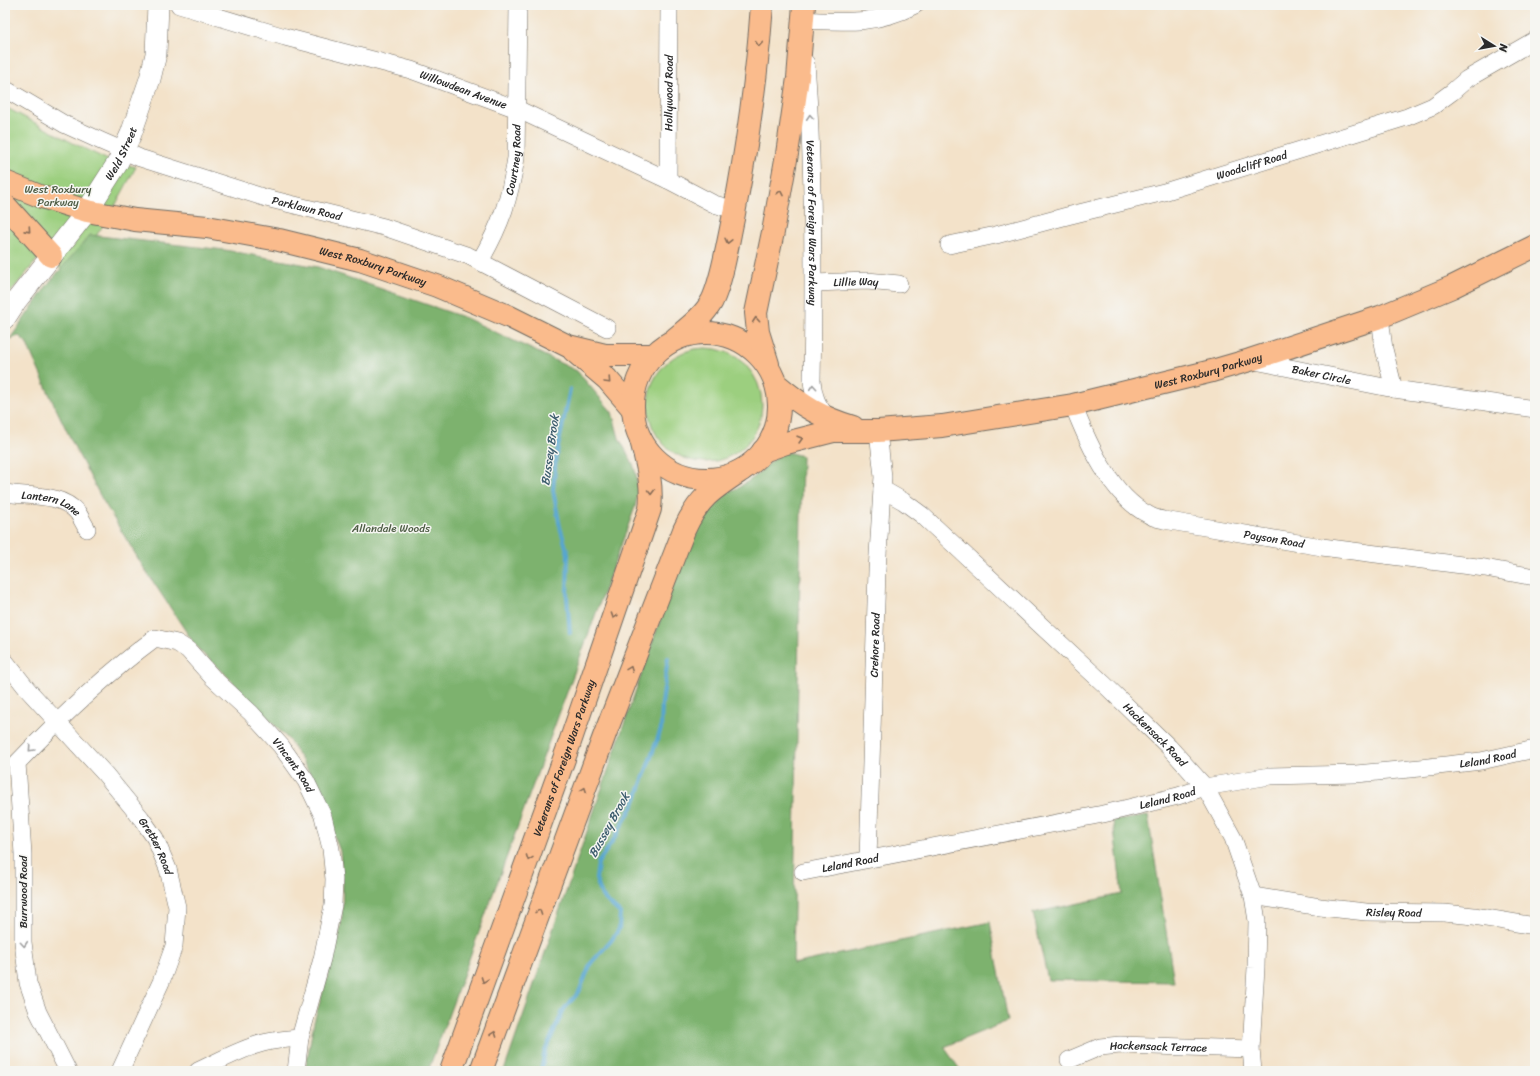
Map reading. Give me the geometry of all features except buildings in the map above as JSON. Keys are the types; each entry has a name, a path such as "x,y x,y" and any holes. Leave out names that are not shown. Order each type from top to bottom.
{"main road":[{"path":"742,470 727,476 710,479 686,476 670,470 656,460 642,440 635,423 633,409 634,395 644,368 654,355 673,341 702,315 712,301 721,274 735,210 753,106 762,5"},
{"name":"Veterans of Foreign Wars Parkway","path":"742,470 754,462 763,451 772,438 777,423 779,399 757,326 756,312 787,154 798,78 804,13"},
{"name":"West Roxbury Parkway","path":"5,182 42,197 87,211 135,220 207,227 279,240 360,260 437,286 508,316 568,346 605,355 654,355"},
{"path":"5,205 52,256"},
{"name":"West Roxbury Parkway","path":"763,451 833,431 871,431 949,425 1073,405 1168,383 1250,360 1380,317 1452,287 1535,246"},
{"path":"673,341 684,336 703,333 728,336 745,344 755,351 773,378"},
{"name":"West Roxbury Parkway","path":"568,346 607,379 633,409"},
{"name":"West Roxbury Parkway","path":"773,378 805,407 831,421 871,431"},
{"name":"Veterans of Foreign Wars Parkway","path":"451,1071 561,768 648,515 651,490 642,440"},
{"path":"481,1071 600,748 684,530 693,512 703,498 718,485 742,470"}],"street":[{"name":"Weld Street","path":"5,316 87,211 117,164 131,134 150,79 156,54 158,5"},
{"name":"Willowdean Avenue","path":"179,5 285,37 410,70 517,108 668,180 714,204 735,210"},
{"name":"Courtney Road","path":"480,261 502,218 513,181 516,158 518,5"},
{"name":"Hollywood Road","path":"668,180 669,5"},
{"path":"804,13 851,22 872,20 893,15 915,5"},
{"name":"Veterans of Foreign Wars Parkway","path":"804,13 811,135 814,283 812,381 814,396 820,408 831,421"},
{"name":"Woodcliff Road","path":"949,245 996,235 1164,192 1407,117 1433,106 1467,79 1535,40"},
{"name":"Parklawn Road","path":"5,89 64,124 123,151 266,198 384,227 480,261 607,328"},
{"name":"Lillie Way","path":"814,283 867,281 899,284"},
{"path":"1380,317 1384,349 1394,389"},
{"name":"Baker Circle","path":"1250,360 1394,389 1535,409"},
{"name":"Payson Road","path":"1073,405 1097,458 1120,492 1138,508 1150,516 1164,520 1322,547 1485,568 1535,577"},
{"name":"Crehore Road","path":"868,859 877,571 883,477 871,431"},
{"name":"Hackensack Road","path":"882,489 903,501 928,520 1104,684 1169,747 1205,787 1233,838 1253,896 1257,921 1256,968 1251,1049 1253,1071"},
{"name":"Lantern Lane","path":"5,493 35,495 57,500 69,506 77,513 87,529"},
{"name":"Vincent Road","path":"57,721 130,656 155,638 178,644 188,650 213,678 251,713 281,746 306,781 323,816 331,849 334,878 333,905 330,926 300,1038 296,1071"},
{"name":"Gretter Road","path":"5,661 28,690 105,774 141,818 154,838 168,869 177,907 174,946 161,982 120,1071"},
{"name":"Burrwood Road","path":"57,721 17,763 23,854 23,942 28,983 38,1012 68,1071"},
{"name":"Leland Road","path":"803,872 1103,814 1178,796 1205,787 1270,776 1356,774 1420,768 1481,761 1535,749"},
{"name":"Risley Road","path":"1253,896 1320,907 1366,912 1444,913 1474,916 1535,926"},
{"path":"198,1071 236,1053 262,1044 278,1040 300,1038"},
{"name":"Hackensack Terrace","path":"1069,1060 1100,1047 1120,1045 1251,1049"}],"green space":[{"name":"West Roxbury Parkway","path":"5,107 110,161 136,167 110,215 70,275 41,255 5,299"},
{"name":"Allandale Woods","path":"90,235 225,250 318,267 466,318 577,371 612,412 619,438 633,464 636,474 638,493 635,507 428,1071 305,1071 314,1022 340,931 343,883 340,851 311,775 289,740 222,671 199,650 193,642 142,565 102,499 76,450 26,342 19,336 10,339 48,284"},
{"path":"705,348 727,352 745,365 758,383 762,405 758,427 745,445 727,458 705,462 683,458 665,445 652,427 648,405 652,383 665,365 683,352"},
{"path":"783,451 802,456 793,964 990,922 1008,1021 944,1047 961,1071 504,1071 692,528 721,494 738,488 753,478"},
{"path":"1148,816 1174,982 1048,980 1033,913 1122,894 1113,821"}],"waterway":[{"name":"Bussey Brook","path":"570,389 556,457 553,490 560,527 568,554 567,597 570,633"},
{"name":"Bussey Brook","path":"541,1071 545,1051 564,1009 579,992 591,963 611,941 619,929 620,913 602,896 596,879 598,863 634,804 661,729 662,704 668,658"}]}
